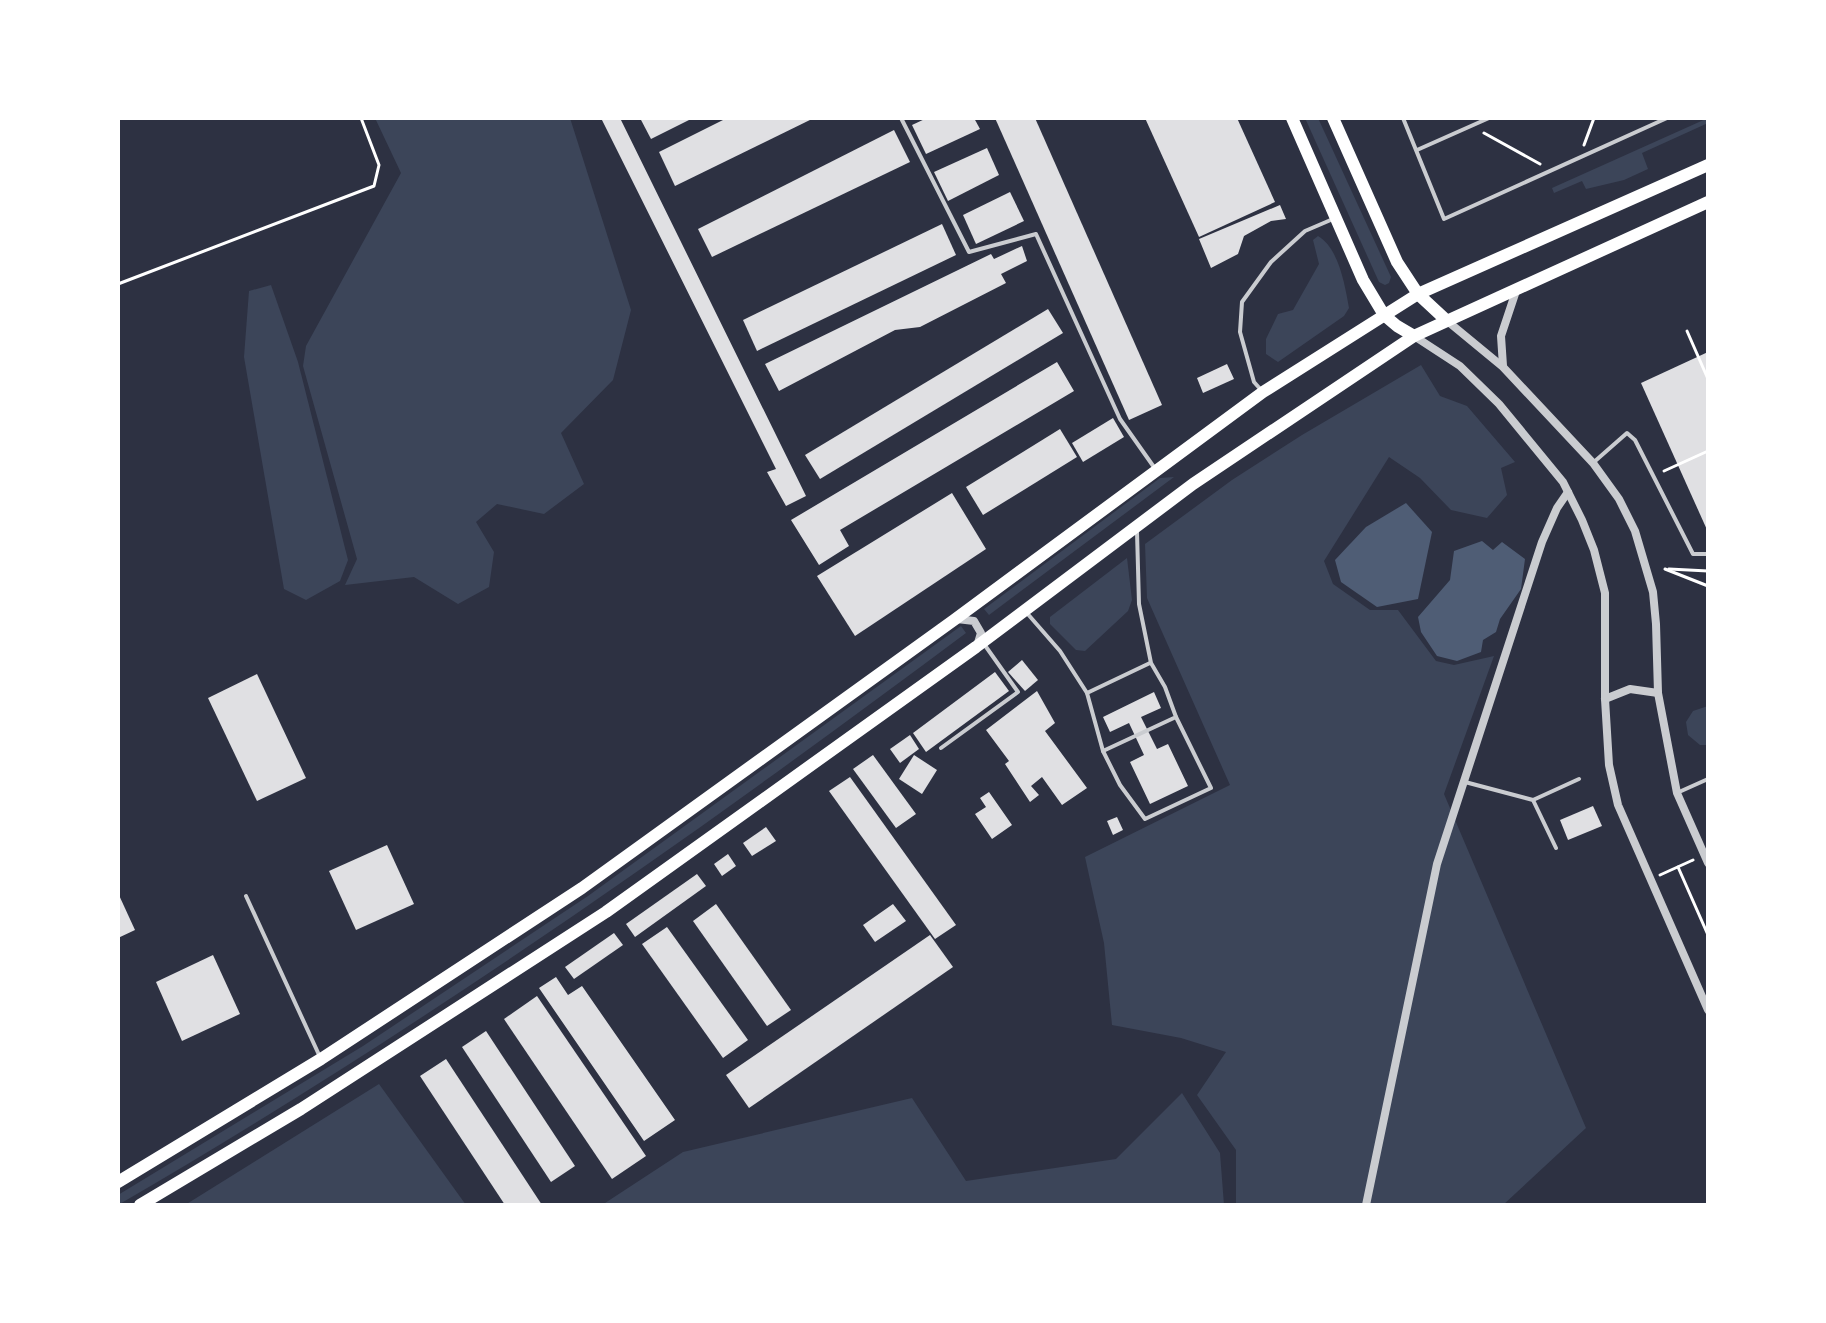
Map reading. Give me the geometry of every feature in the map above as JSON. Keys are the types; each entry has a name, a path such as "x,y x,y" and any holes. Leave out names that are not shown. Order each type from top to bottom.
{"main road":[{"path":"1292,118 1363,280 1384,315 1414,336"},
{"path":"1333,118 1397,262 1418,294 1446,320"},
{"path":"118,1182 321,1059 582,888 1263,392 1418,294 1708,165"},
{"path":"140,1205 301,1109 606,912 979,644 1136,526 1259,439 1414,336 1708,202"}],"street":[{"path":"1503,367 1503,323 1518,287"},
{"path":"1446,320 1503,367 1593,463 1619,499 1635,531 1647,564 1656,624 1658,693 1677,793 1708,863"},
{"path":"1414,336 1460,366 1499,404 1568,492 1594,550 1605,593 1605,699 1609,765 1618,805 1708,1010"},
{"path":"1366,1205 1437,864 1542,542 1568,492"},
{"path":"954,620 968,618 979,626 979,644"},
{"path":"1605,699 1630,689 1658,693"}],"lane":[{"path":"901,118 969,252 1036,234 1120,419 1156,470"},
{"path":"1403,118 1444,219 1667,118"},
{"path":"1417,150 1489,118"},
{"path":"1263,392 1254,382 1240,332 1242,302 1271,262 1305,231 1336,218"},
{"path":"1593,463 1627,433 1635,440 1693,554 1708,554"},
{"path":"1024,610 1060,651 1087,693 1103,751 1120,785 1145,819 1211,788 1151,663 1139,604 1136,526"},
{"path":"941,748 1018,692 979,644"},
{"path":"1087,693 1151,663"},
{"path":"1103,751 1176,717"},
{"path":"1465,782 1533,800 1579,779"},
{"path":"1677,793 1708,779"},
{"path":"1533,800 1556,848"},
{"path":"246,896 321,1059"}],"path":[{"path":"118,284 374,186 379,165 361,118"},
{"path":"1580,156 1594,118"},
{"path":"1471,126 1550,170"},
{"path":"1687,331 1708,379"},
{"path":"1653,476 1708,451"},
{"path":"1708,571 1665,569 1708,584"},
{"path":"1658,876 1693,860"},
{"path":"1678,867 1708,935"}],"shaded area":[{"path":"375,118 570,118 631,310 613,380 561,433 584,484 544,514 497,504 476,522 494,552 489,587 458,604 414,577 345,585 357,559 303,366 306,346 401,173"},
{"path":"1305,118 1318,118 1391,277 1385,285 1379,282"},
{"path":"1708,118 1708,123 1642,153 1648,169 1624,180 1586,189 1582,181 1554,193 1552,188"},
{"path":"1318,236 1336,258 1349,308 1344,316 1278,362 1266,354 1266,339 1278,314 1293,310 1319,264 1313,240"},
{"path":"271,285 298,362 348,560 340,581 306,600 284,589 244,357 249,291"},
{"path":"1421,365 1440,396 1467,406 1515,462 1501,468 1507,495 1487,518 1451,510 1420,478 1389,457 1324,561 1333,584 1370,610 1398,610 1436,661 1454,665 1494,656 1444,794 1586,1128 1503,1205 1236,1205 1236,1150 1197,1095 1226,1052 1181,1038 1112,1025 1104,943 1085,857 1230,785 1147,598 1145,544 1232,480"},
{"path":"1174,477 989,615 984,609 1160,478"},
{"path":"1406,503 1432,532 1418,599 1377,607 1341,582 1335,560 1366,527"},
{"path":"1482,541 1493,550 1502,542 1525,559 1521,589 1500,619 1496,632 1483,640 1481,652 1457,661 1437,656 1421,632 1418,617 1450,580 1454,551"},
{"path":"1127,558 1132,600 1128,611 1085,651 1076,650 1050,624 1050,617"},
{"path":"961,626 966,633 656,859 337,1072 118,1205 118,1195 363,1046 588,896"},
{"path":"1708,706 1708,745 1700,745 1688,735 1686,722 1693,711"},
{"path":"379,1084 466,1205 185,1205"},
{"path":"1182,1093 1220,1153 1224,1205 602,1205 683,1152 912,1098 966,1181 1116,1159"}],"building":[{"path":"601,118 620,118 806,496 786,506 767,472 776,469"},
{"path":"640,118 693,118 651,139"},
{"path":"727,118 814,118 675,186 659,152"},
{"path":"927,118 974,118 980,129 926,154 912,125"},
{"path":"995,118 1035,118 1162,405 1129,420"},
{"path":"1145,118 1237,118 1275,202 1199,237"},
{"path":"894,130 910,162 712,257 698,229"},
{"path":"987,148 999,175 948,201 934,172"},
{"path":"1010,192 1024,221 976,244 963,215"},
{"path":"1280,205 1286,219 1271,221 1244,236 1238,254 1211,268 1199,239"},
{"path":"942,224 956,255 757,351 743,320"},
{"path":"1022,246 1027,261 1001,274 1006,283 920,327 895,330 779,391 765,364 991,254 994,259"},
{"path":"1048,309 1063,333 820,479 805,455"},
{"path":"1708,352 1708,532 1641,383"},
{"path":"1057,362 1074,391 840,530 849,546 819,565 791,520"},
{"path":"1227,364 1234,379 1203,393 1197,378"},
{"path":"1113,418 1124,437 1083,462 1072,443"},
{"path":"1060,429 1077,457 983,515 966,487"},
{"path":"952,493 986,549 855,636 817,576"},
{"path":"1022,660 1038,680 1025,691 1008,672"},
{"path":"995,672 1009,691 926,752 913,733"},
{"path":"257,674 306,778 257,801 208,698"},
{"path":"1037,691 1055,723 1045,731 1087,788 1062,805 1042,777 1031,786 1039,795 1030,802 1005,764 1009,761 986,730"},
{"path":"1154,692 1161,708 1141,717 1157,749 1168,744 1188,786 1150,804 1130,762 1144,755 1129,723 1110,732 1103,717"},
{"path":"910,735 919,749 900,763 890,749"},
{"path":"873,755 916,814 896,828 853,769"},
{"path":"914,755 937,770 922,794 899,779"},
{"path":"850,777 956,925 935,939 829,791"},
{"path":"989,792 1012,825 992,839 975,814 986,807 980,798"},
{"path":"1593,806 1602,826 1568,840 1560,820"},
{"path":"1117,817 1123,830 1113,835 1107,821"},
{"path":"766,827 776,841 752,856 743,843"},
{"path":"387,845 414,904 356,930 329,871"},
{"path":"728,854 736,866 722,876 714,864"},
{"path":"697,874 706,886 635,937 626,924"},
{"path":"118,893 135,930 118,938"},
{"path":"716,904 791,1010 767,1026 693,921"},
{"path":"893,904 906,921 875,942 863,925"},
{"path":"667,927 748,1040 723,1058 642,944"},
{"path":"614,933 623,945 574,979 565,967"},
{"path":"930,935 953,967 749,1108 726,1075"},
{"path":"213,955 240,1014 182,1041 156,982"},
{"path":"556,977 568,995 582,986 675,1120 644,1141 539,988"},
{"path":"537,996 646,1156 612,1179 504,1019"},
{"path":"486,1031 575,1166 551,1182 462,1047"},
{"path":"446,1059 542,1205 505,1205 420,1076"}]}
